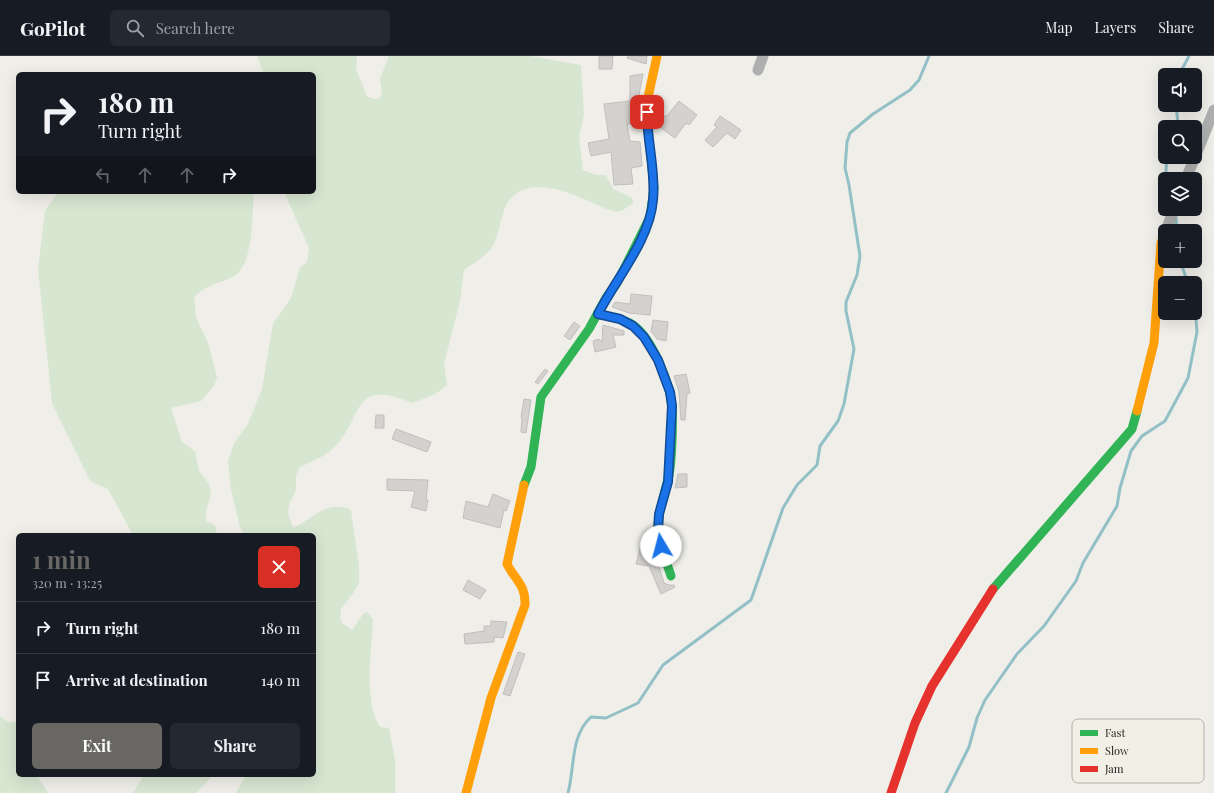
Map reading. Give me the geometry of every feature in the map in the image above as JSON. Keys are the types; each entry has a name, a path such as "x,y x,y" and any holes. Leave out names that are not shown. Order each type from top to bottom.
{"street":[{"path":"466,793 491,698 525,605 526,594 524,588 514,578 506,564 520,492 531,467 541,397 598,314 625,270 643,234 653,202 654,188 647,123 647,102 657,56"},
{"path":"758,70 763,56"},
{"path":"1189,172 1214,110"},
{"path":"891,793 915,723 932,686 992,592 1132,429 1154,343 1159,268"},
{"path":"598,314 620,319 633,326 644,337 658,360 670,392 672,406 669,474 659,514 658,531 671,576"}],"green space":[{"path":"257,56 357,56 356,70 367,96 374,99 379,99 382,92 380,79 389,56 531,56 581,65 584,115 579,137 583,170 596,175 606,175 613,189 631,197 634,203 621,211 614,211 564,191 542,187 521,191 512,197 505,208 495,242 492,247 483,257 464,270 460,301 444,364 447,385 435,394 412,403 391,396 377,395 367,398 360,406 341,439 330,451 320,458 300,467 296,475 296,490 289,505 288,513 293,528 327,508 342,507 351,510 359,566 359,583 341,609 340,618 342,623 352,630 363,614 367,612 373,619 370,660 370,690 375,716 380,727 389,728 395,760 395,793 236,793 245,777 316,777 316,533 243,533 240,527 231,490 228,461 234,443 248,424 262,389 273,324 291,298 300,268 307,262 309,248 285,194 316,194 316,72 263,72"},
{"path":"56,194 254,194 249,250 241,270 234,276 207,287 194,297 196,317 208,343 217,377 214,386 201,401 171,408 182,442 195,451 199,471 209,484 211,494 206,511 206,521 215,525 217,533 132,533 108,489 90,481 52,403 38,269 45,211"},
{"path":"0,716 8,722 16,722 16,777 38,777 48,793 0,793"},
{"path":"143,777 211,777 196,793 133,793"}],"building":[{"path":"599,56 613,56 612,69 599,69"},
{"path":"628,56 647,56 646,64 627,58"},
{"path":"643,74 638,100 638,123 627,124 630,141 640,142 642,166 631,168 633,184 614,185 611,152 591,156 588,143 609,139 604,104 630,101 630,76"},
{"path":"679,101 697,115 689,125 686,123 675,138 657,125 656,115 659,111 666,117"},
{"path":"720,116 741,130 735,139 727,133 713,147 705,140 717,127 714,125"},
{"path":"631,294 652,296 650,315 629,313 612,307 615,302 630,304"},
{"path":"653,320 668,322 666,341 657,339 651,331"},
{"path":"574,322 580,326 570,340 564,336"},
{"path":"603,325 624,331 624,335 613,335 616,347 595,352 593,341 599,339 602,342"},
{"path":"545,369 548,371 538,384 535,382"},
{"path":"686,374 690,393 687,394 685,420 681,420 679,392 674,376"},
{"path":"524,399 531,400 526,433 521,432 521,417"},
{"path":"376,415 384,415 384,428 375,428"},
{"path":"396,429 431,442 427,452 392,439"},
{"path":"678,474 687,474 687,487 675,488"},
{"path":"387,479 428,480 426,500 428,500 426,511 411,507 415,491 387,490"},
{"path":"493,494 510,501 506,511 504,510 500,528 463,518 466,501 488,507"},
{"path":"642,542 650,544 649,551 654,551 664,583 674,585 675,587 661,594 649,566 636,564"},
{"path":"468,580 486,590 480,599 463,590"},
{"path":"491,621 507,622 503,638 494,637 494,642 465,644 464,634 484,631 484,626 491,626"},
{"path":"518,652 525,654 510,696 503,694"}],"waterway":[{"path":"568,793 576,743 584,725 591,717 606,718 638,703 663,665 751,600 783,508 797,485 817,465 820,446 838,421 844,404 854,349 846,311 846,302 857,275 860,256 845,168 847,142 850,133 873,114 910,90 919,80 929,56"},
{"path":"1183,68 1189,56"},
{"path":"1177,112 1178,120"},
{"path":"1166,164 1166,172"},
{"path":"1176,217 1176,224"},
{"path":"1183,268 1185,276"},
{"path":"946,793 969,747 977,718 985,700 1017,654 1044,626 1076,581 1083,563 1117,506 1120,488 1131,451 1142,436 1165,421 1188,378 1197,332 1196,320"}],"traffic: fast":[{"path":"524,485 531,467 541,397 589,329 606,298 617,283 650,217 654,188 651,158"},
{"path":"598,314 625,321 640,331 653,350 668,385 672,406 672,451 669,475 660,509 658,534 671,576"},
{"path":"993,589 1132,429 1137,411"}],"traffic: slow":[{"path":"651,158 647,123 647,102 657,56"},
{"path":"1137,411 1154,343 1159,268"},
{"path":"466,793 491,698 525,605 522,587 507,564 524,485"}],"traffic: jam":[{"path":"891,793 915,723 932,686 993,589"}],"route":[{"path":"647,112 650,161 654,188 650,217 625,270 606,298 598,314 620,319 633,326 644,337 658,360 670,392 672,406 669,474 667,489 659,514 658,531 661,546"}]}
